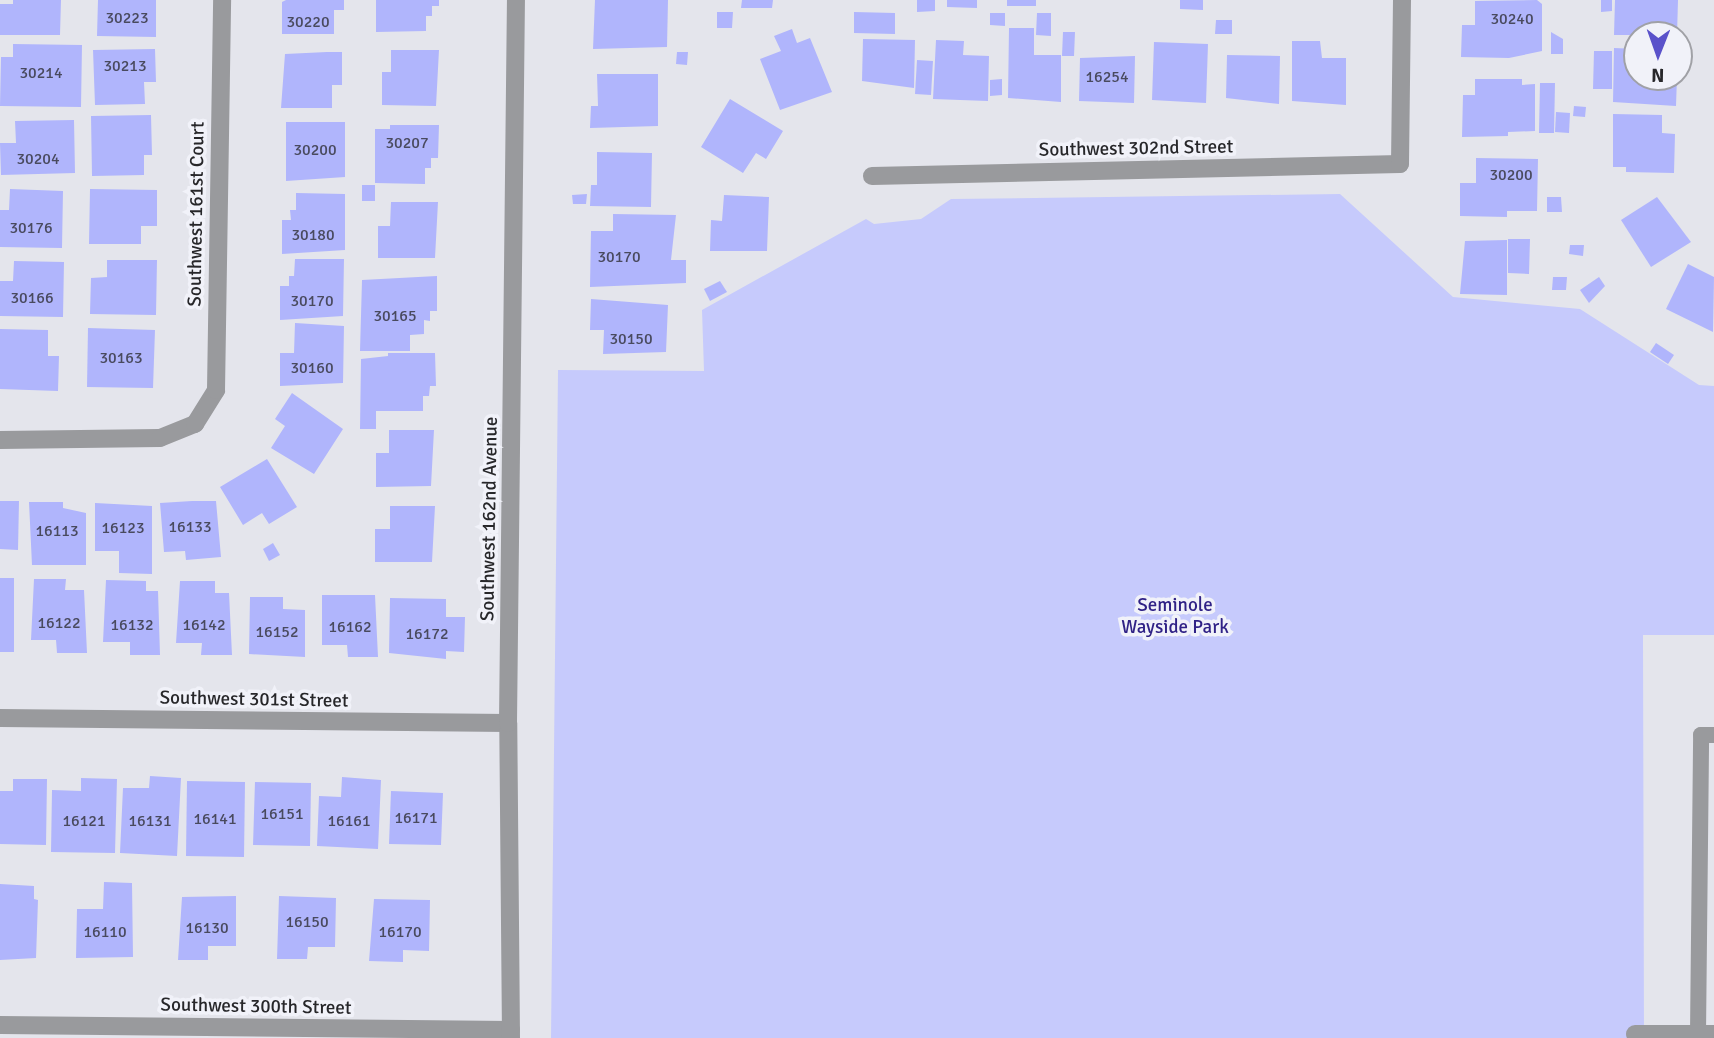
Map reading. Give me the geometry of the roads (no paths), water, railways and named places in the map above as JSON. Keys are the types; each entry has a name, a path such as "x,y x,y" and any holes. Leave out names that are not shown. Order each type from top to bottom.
{"street":[{"name":"Southwest 161st Court","path":"0,440 160,438 195,424 216,390 222,0"},
{"name":"Southwest 162nd Avenue","path":"511,1034 508,723 516,0"},
{"name":"Southwest 302nd Street","path":"872,176 1400,164 1402,0"},
{"name":"Southwest 301st Street","path":"0,718 508,723"},
{"name":"Southwest 300th Street","path":"0,1026 511,1034"},
{"path":"1635,1034 1706,1034"}],"lane":[{"path":"1706,1034 1707,820 1701,735 1714,735"}],"park label":[{"name":"Seminole Wayside Park","path":"1175,617"}]}
